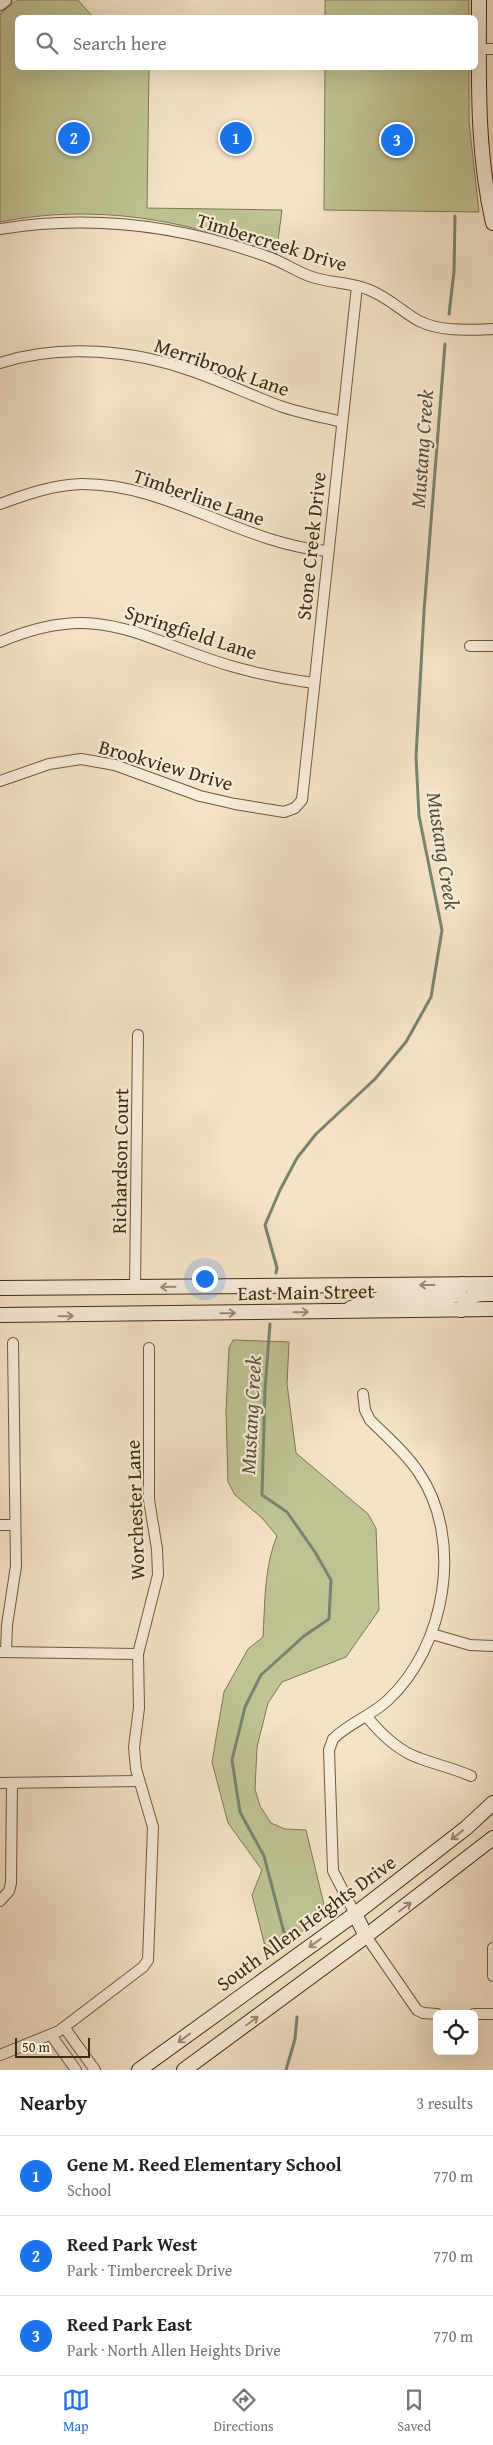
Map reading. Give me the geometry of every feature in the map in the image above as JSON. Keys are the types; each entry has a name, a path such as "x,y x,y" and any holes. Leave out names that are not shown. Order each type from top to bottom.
{"main road":[{"path":"479,0 486,49 480,136 493,223"},
{"path":"344,1311 362,1303 382,1298 448,1297 456,1295 462,1284"},
{"name":"East Main Street","path":"0,1288 493,1284"},
{"path":"461,1310 467,1298 473,1295 493,1294"},
{"name":"East Main Street","path":"0,1315 493,1309"},
{"name":"South Allen Heights Drive","path":"139,2070 355,1914 466,1828 493,1803"},
{"path":"184,2070 366,1936 493,1838"},
{"path":"355,1914 366,1936"}],"street":[{"path":"0,4 5,0"},
{"name":"Timbercreek Drive","path":"0,229 62,222 107,222 152,228 219,241 273,259 309,276 357,286 389,299 419,321 434,326 448,329 493,329"},
{"name":"Stone Creek Drive","path":"295,808 302,800 327,551 357,286"},
{"name":"Merribrook Lane","path":"0,363 50,354 84,352 129,355 174,364 282,407 342,422"},
{"name":"Timberline Lane","path":"0,504 39,490 62,486 105,485 145,494 256,536 307,550 327,551"},
{"name":"Springfield Lane","path":"0,642 29,630 66,623 112,625 134,630 231,666 314,683"},
{"path":"470,646 493,646"},
{"name":"Brookview Drive","path":"0,781 66,760 98,761 115,765 200,796 284,812 295,808"},
{"name":"Richardson Court","path":"135,1288 138,1035"},
{"path":"13,1343 16,1566 3,1652 138,1654"},
{"name":"Worchester Lane","path":"64,2027 146,1964 150,1947 154,1837 151,1816 139,1781 134,1747 139,1708 138,1654 158,1575 157,1549 149,1500 149,1348"},
{"path":"355,1914 333,1871 329,1750 332,1739 339,1733 367,1718 389,1699 409,1675 432,1634 444,1588 443,1549 439,1523 432,1499 420,1473 370,1420 365,1410 362,1394"},
{"path":"0,1525 15,1524"},
{"path":"432,1634 470,1645 493,1646"},
{"path":"367,1718 377,1729 405,1752 420,1759 451,1767 471,1776"},
{"path":"0,1783 139,1781"},
{"path":"0,1901 9,1891 11,1883 12,1783"},
{"path":"366,1936 417,2010 423,2013 433,2014"},
{"path":"493,1948 493,1976"},
{"path":"478,2014 493,2014"},
{"path":"0,2055 51,2035 64,2027 95,2070"},
{"path":"51,2035 76,2070"}],"green space":[{"path":"17,0 78,0 91,15 15,15 15,70 149,70 147,208 282,210 276,256 210,232 141,218 70,214 35,216 0,222 0,14"},
{"path":"325,0 469,0 469,15 325,15"},
{"path":"325,70 469,70 469,122 479,212 324,210"},
{"path":"233,1340 289,1342 287,1384 296,1453 368,1514 376,1528 379,1610 346,1657 282,1682 268,1703 257,1747 255,1789 260,1806 271,1823 285,1829 306,1830 326,1913 268,1958 252,1895 262,1870 228,1823 212,1762 224,1692 248,1649 263,1637 267,1573 277,1536 262,1518 235,1495 228,1482 226,1412 229,1348"}],"waterway":[{"name":"Mustang Creek","path":"449,314 454,272 455,216"},
{"name":"Mustang Creek","path":"276,1273 277,1268 265,1225 280,1190 297,1158 316,1134 375,1079 406,1042 431,997 442,930 419,816 416,757 424,611 445,344"},
{"name":"Mustang Creek","path":"270,1324 265,1389 262,1495 287,1512 315,1552 331,1580 329,1619 304,1636 261,1675 245,1707 232,1760 240,1812 264,1856 287,1944"},
{"name":"Mustang Creek","path":"286,2070 295,2039 297,2017"}],"place":[{"name":"Reed Park West","path":"74,138"},
{"name":"Gene M. Reed Elementary School","path":"236,138"},
{"name":"Reed Park East","path":"397,140"}]}
